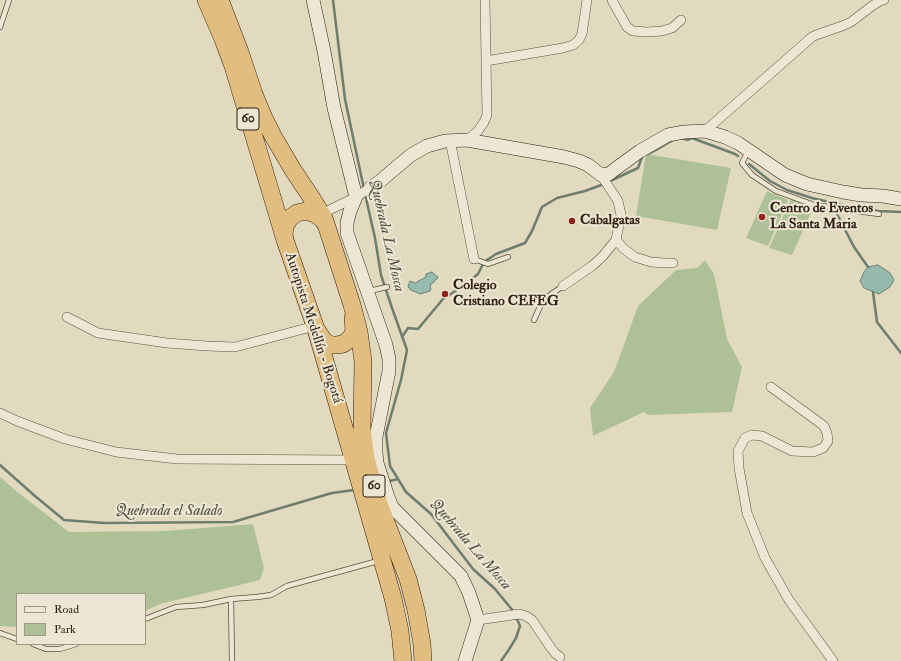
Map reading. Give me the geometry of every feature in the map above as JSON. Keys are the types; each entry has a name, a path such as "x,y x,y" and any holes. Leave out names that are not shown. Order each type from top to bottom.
{"highway":[{"name":"Autopista Medellín - Bogotá","path":"206,0 223,39 285,240 315,326 393,598 400,631 403,661"},
{"name":"Autopista Medellín - Bogotá","path":"220,0 264,118 273,136 324,220 352,305 359,332 363,361 364,376 362,429 366,459 379,504 408,579 416,610 422,644 423,661"},
{"path":"285,240 285,226 290,218 297,213 306,211 315,214 324,220"},
{"path":"315,326 324,341 331,345 343,344 352,336 354,330 352,305"}],"street":[{"path":"313,0 334,108 363,193"},
{"path":"467,140 478,131 487,114 485,0"},
{"path":"486,61 573,45 579,40 582,34 588,0"},
{"path":"612,0 627,27 633,31 662,31 672,28 681,20"},
{"path":"705,131 812,37 851,22 869,4 884,0"},
{"path":"604,180 608,174 640,151 668,135 684,132 705,131 732,140 748,149 785,175 807,184 849,193 901,199"},
{"path":"324,220 380,182 401,162 419,150 450,140 467,140 571,158 588,165 604,180 618,201 622,215 616,240 602,257 592,266 563,286"},
{"path":"450,140 474,259"},
{"path":"363,193 350,211 347,223 347,233 371,291 389,359 389,371 375,445 378,463 392,507 461,576 469,593 478,620 464,661"},
{"path":"616,240 624,249 635,257 650,262 673,263"},
{"path":"67,317 98,333 167,343 207,346 235,347 315,326"},
{"path":"771,387 824,426 828,441 823,448 813,452 792,451 762,436 752,435 745,438 738,451 739,468 747,513 765,558 789,600 833,661"},
{"path":"0,413 65,439 116,452 178,459 354,460"},
{"path":"478,620 519,614 526,616 532,620 551,648 560,657"}],"lane":[{"path":"0,27 9,0"},
{"path":"748,149 742,163 752,175 776,191 814,205 879,214"},
{"path":"474,259 488,264 508,257"},
{"path":"534,320 543,300 563,286"},
{"path":"371,291 386,287"},
{"path":"146,619 176,607 203,605 231,599 271,595 287,586 382,560"},
{"path":"231,599 232,661"},
{"path":"0,633 16,639"},
{"path":"36,645 46,649 60,649 73,645"}],"green space":[{"path":"646,154 731,168 717,230 636,216"},
{"path":"767,191 788,200 768,246 746,238"},
{"path":"791,199 813,208 792,255 769,248"},
{"path":"705,260 714,274 727,339 742,367 732,412 648,415 644,412 593,436 590,408 614,372 638,306 676,270 697,268"},
{"path":"0,477 69,532 166,531 253,524 264,568 260,580 160,604 146,611 146,593 16,593 16,627 0,626"}],"water":[{"path":"878,265 890,273 894,280 890,287 879,294 864,288 860,281 868,267"},
{"path":"432,272 438,277 430,285 430,291 420,294 408,287 410,281 415,283 426,277 426,274"}],"waterway":[{"name":"Quebrada La Mosca","path":"333,0 345,99 364,189"},
{"path":"681,138 688,140 692,138 738,156"},
{"path":"648,154 673,140"},
{"path":"608,182 638,168 642,157"},
{"path":"749,164 770,181 787,190 812,198 878,211 901,212"},
{"path":"402,337 408,328 418,329 443,299 478,274 484,262 496,254 525,243 532,231 542,207 557,198 585,191 604,184"},
{"name":"Quebrada La Mosca","path":"365,194 375,238 381,275 407,350 401,380 386,433 390,466 406,492 431,514 473,569 495,589 514,612 520,626 516,638 501,661"},
{"path":"837,214 854,247 868,267"},
{"path":"873,292 877,322 901,353"},
{"name":"Quebrada el Salado","path":"0,465 64,520 104,523 233,522 332,493 354,490"},
{"name":"Quebrada La Mosca","path":"390,481 398,479"}],"place":[{"name":"Centro de Eventos La Santa Maria","path":"762,217"},
{"name":"Cabalgatas","path":"572,221"},
{"name":"Colegio Cristiano CEFEG","path":"445,294"}]}
